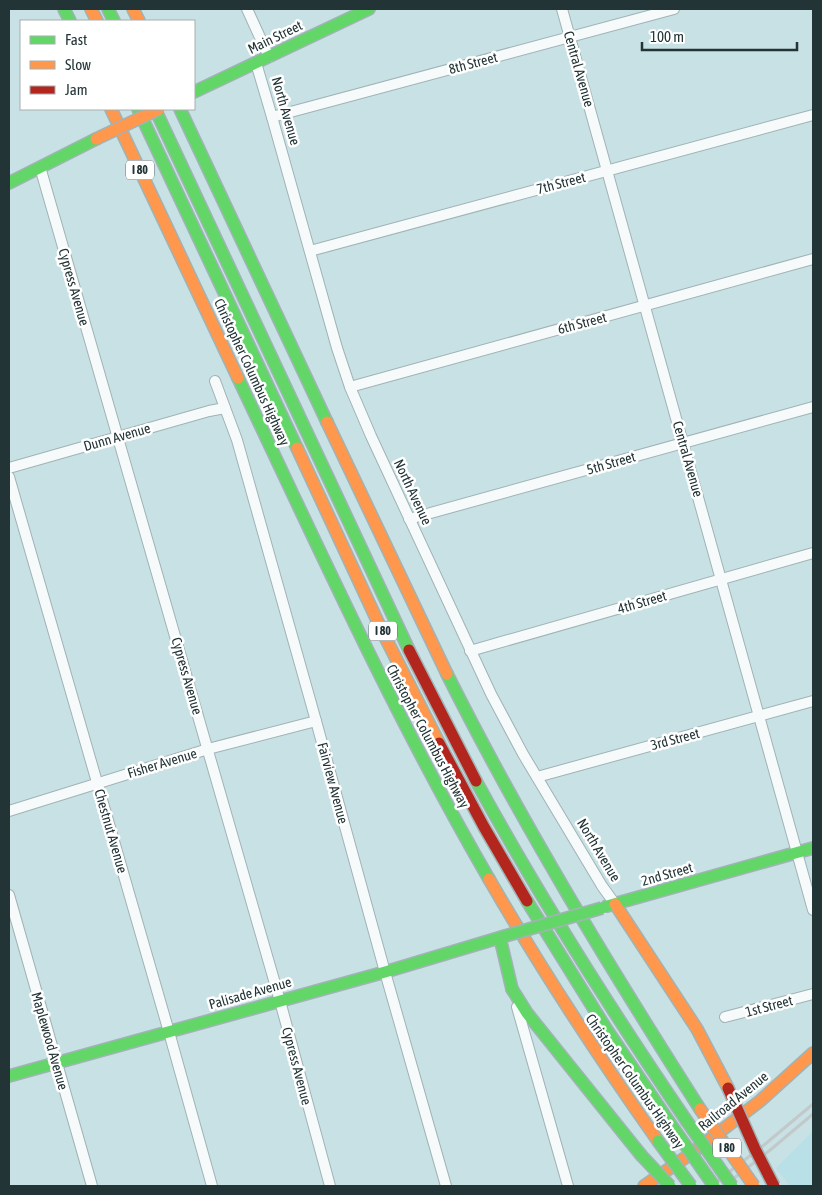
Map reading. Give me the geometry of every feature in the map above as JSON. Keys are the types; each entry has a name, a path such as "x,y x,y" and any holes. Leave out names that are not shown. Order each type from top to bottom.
{"main road":[{"name":"Main Street","path":"198,90 369,9"},
{"name":"Christopher Columbus Highway","path":"111,110 360,636 414,744 472,850 538,962 598,1056 691,1186"},
{"name":"Christopher Columbus Highway","path":"138,110 386,637 428,722 482,822 548,936 618,1046 714,1186"},
{"name":"Christopher Columbus Highway","path":"155,110 383,596 458,747 564,934 641,1054 732,1186"},
{"path":"9,183 157,110"},
{"name":"I 80","path":"180,110 413,604 475,727 516,803 638,1012 700,1109 754,1186"},
{"name":"2nd Street","path":"503,937 813,848"},
{"path":"615,904 697,1029 716,1063 774,1186"},
{"path":"503,937 512,989 527,1013 641,1154 670,1186"},
{"name":"Palisade Avenue","path":"9,1076 385,972 503,937"},
{"name":"Railroad Avenue","path":"644,1186 692,1153 760,1101 813,1053"}],"street":[{"path":"247,9 269,57"},
{"name":"Central Avenue","path":"562,9 813,910"},
{"name":"8th Street","path":"272,117 674,9"},
{"name":"North Avenue","path":"256,63 337,348 350,387 370,436 491,694 523,754 602,886 615,904"},
{"name":"7th Street","path":"310,251 813,114"},
{"name":"Cypress Avenue","path":"40,167 280,1001 330,1186"},
{"name":"6th Street","path":"350,387 813,259"},
{"name":"Fairview Avenue","path":"215,381 237,440 446,1186"},
{"name":"5th Street","path":"409,520 813,407"},
{"name":"Dunn Avenue","path":"9,468 118,436 225,408"},
{"name":"Chestnut Avenue","path":"9,477 212,1186"},
{"name":"4th Street","path":"470,650 813,552"},
{"name":"3rd Street","path":"537,777 813,701"},
{"name":"Fisher Avenue","path":"9,811 208,749 316,722"},
{"name":"Maplewood Avenue","path":"9,895 92,1186"},
{"path":"512,989 568,1186"},
{"name":"1st Street","path":"725,1017 813,994"}],"shaded area":[{"path":"813,1131 813,1186 790,1186 776,1168"}],"railway":[{"path":"711,1186 813,1104"},
{"path":"724,1186 813,1114"}],"traffic: fast":[{"path":"64,9 70,20"},
{"path":"108,9 114,20"},
{"path":"195,92 369,9"},
{"path":"138,110 297,448"},
{"path":"155,110 409,650"},
{"path":"180,110 327,422"},
{"path":"9,183 96,139"},
{"path":"238,378 389,694 489,879"},
{"path":"447,674 536,840 633,1003 700,1109"},
{"path":"476,781 525,868 577,953 686,1120"},
{"path":"607,906 813,848"},
{"path":"527,901 607,1030 674,1129"},
{"path":"505,936 602,908"},
{"path":"9,1076 385,972 505,936"},
{"path":"500,938 512,989"},
{"path":"512,989 527,1013 641,1155"},
{"path":"686,1120 732,1186"},
{"path":"674,1129 714,1186"},
{"path":"658,1141 691,1186"},
{"path":"641,1155 670,1186"}],"traffic: slow":[{"path":"91,9 96,20"},
{"path":"133,9 138,20"},
{"path":"111,110 238,378"},
{"path":"96,139 157,110"},
{"path":"327,422 447,674"},
{"path":"297,448 383,633 439,743"},
{"path":"489,879 570,1012 658,1141"},
{"path":"615,904 697,1029 728,1088"},
{"path":"644,1186 692,1153 760,1101 813,1053"},
{"path":"700,1109 754,1186"}],"traffic: jam":[{"path":"409,650 476,781"},
{"path":"439,743 484,827 527,901"},
{"path":"728,1088 774,1186"}]}
